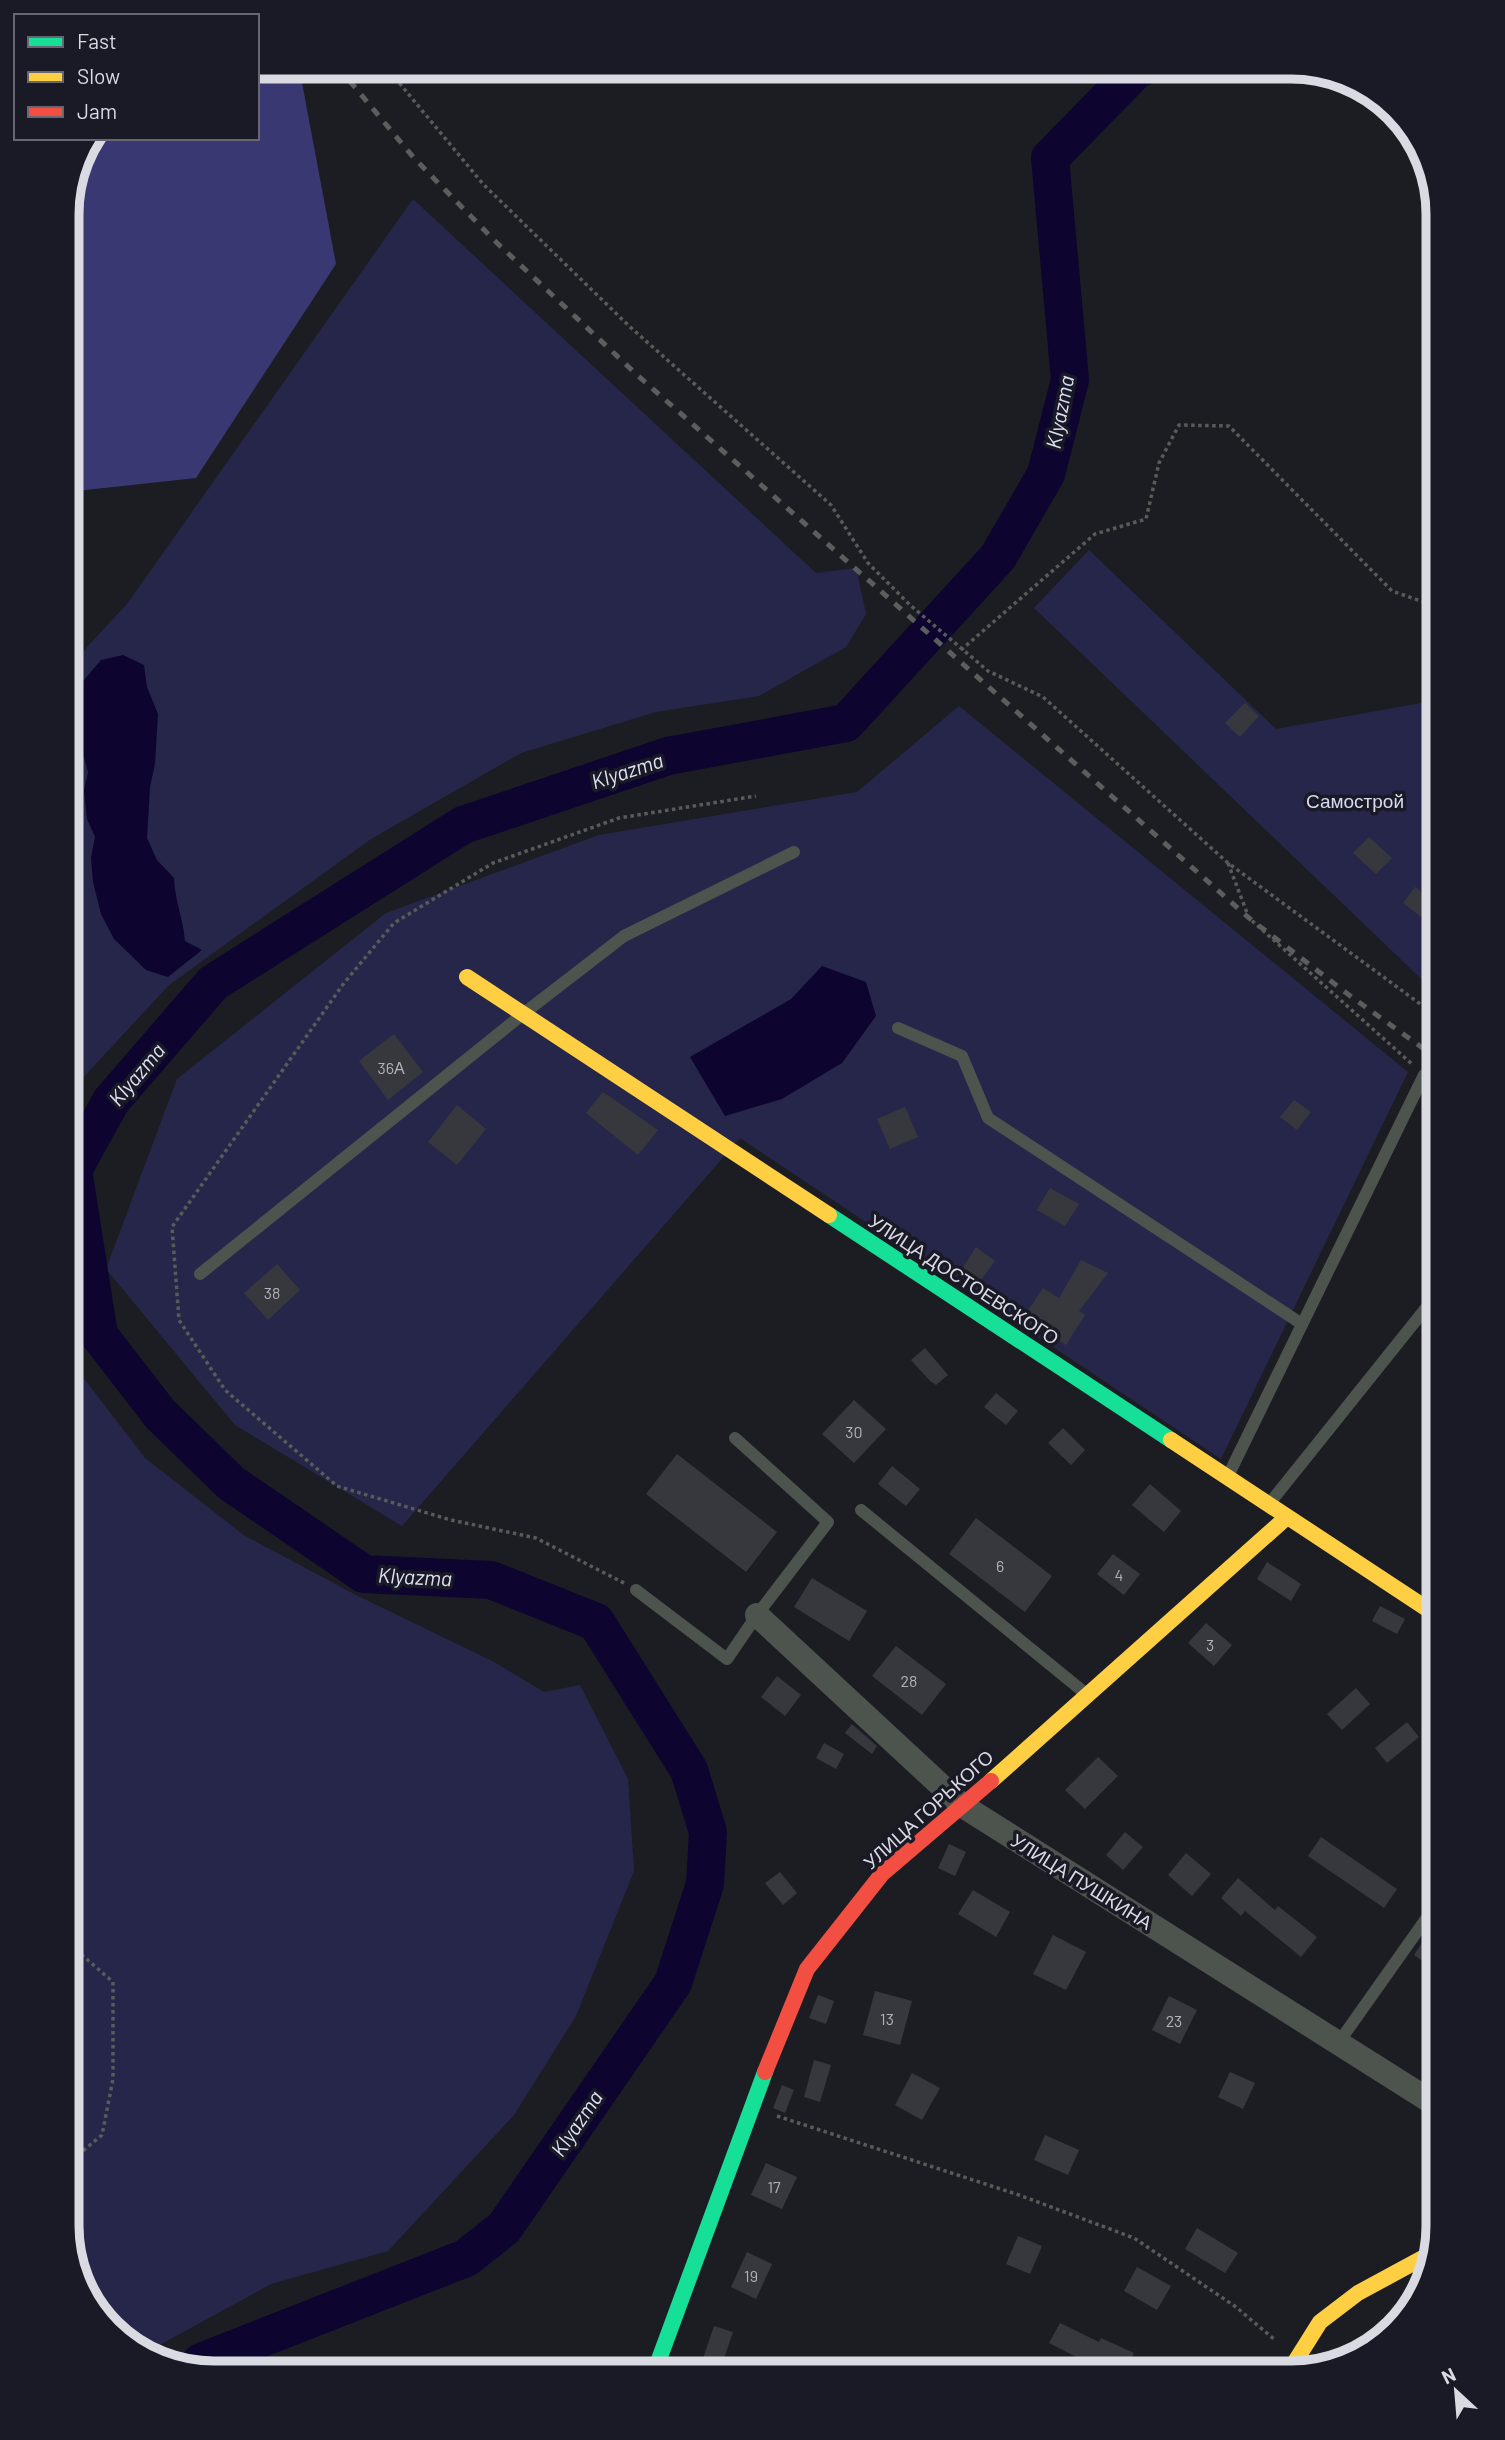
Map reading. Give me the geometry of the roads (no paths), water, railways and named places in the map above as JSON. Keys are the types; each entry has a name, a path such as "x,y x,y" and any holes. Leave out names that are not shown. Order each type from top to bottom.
{"street":[{"name":"УЛИЦА ДОСТОЕВСКОГО","path":"467,977 1426,1608"},
{"name":"УЛИЦА ГОРЬКОГО","path":"658,2361 751,2108 807,1969 882,1874 963,1806 1287,1517"},
{"name":"УЛИЦА ПУШКИНА","path":"757,1615 963,1806 1426,2098"},
{"path":"1294,2361 1320,2322 1358,2292 1423,2258"}],"lane":[{"path":"200,1274 624,936 794,852"},
{"path":"898,1028 962,1056 988,1118 1302,1324"},
{"path":"1228,1477 1424,1075"},
{"path":"1268,1504 1426,1308"},
{"path":"636,1590 727,1659 828,1522 735,1438"},
{"path":"861,1510 1087,1695"},
{"path":"1339,2042 1426,1919"}],"waterway":[{"name":"Klyazma","path":"79,1159 111,1101 213,983 463,825 668,756 846,723 998,557 1046,474 1070,380 1050,158 1127,79"},
{"name":"Klyazma","path":"79,1208 99,1335 160,1414 231,1483 364,1574 491,1580 596,1622 689,1770 708,1832 705,1884 673,1983 504,2228 466,2258 204,2361"}],"railway":[{"path":"348,79 414,158 495,241 635,373 1249,918 1426,1050"}],"park label":[{"name":"Самострой","path":"1355,800"}]}
